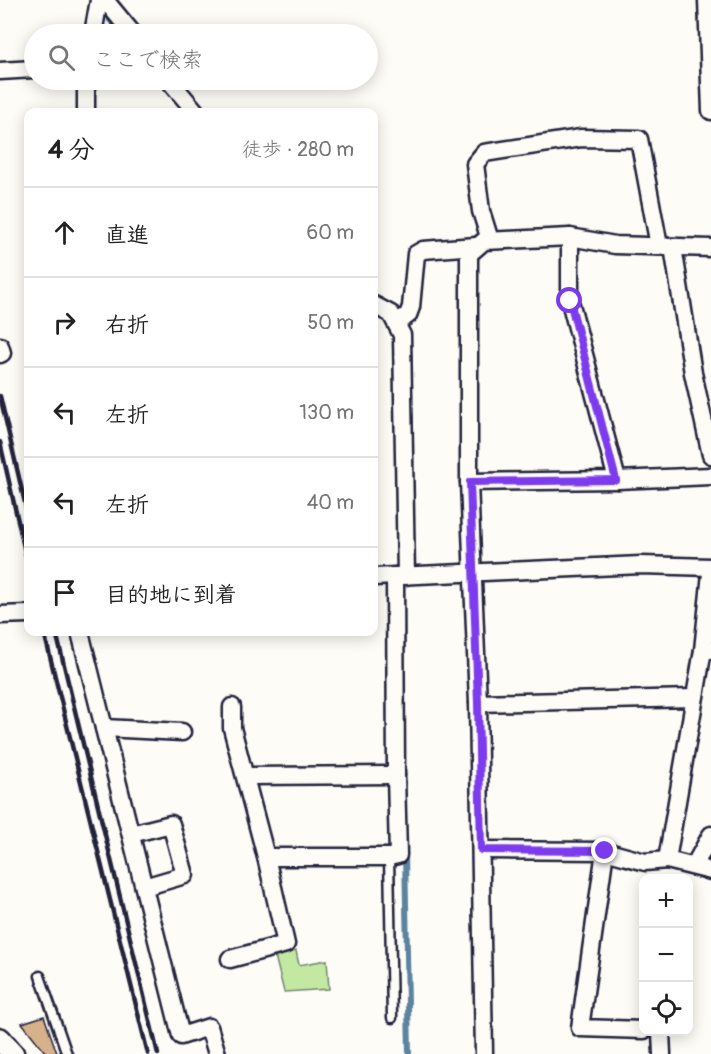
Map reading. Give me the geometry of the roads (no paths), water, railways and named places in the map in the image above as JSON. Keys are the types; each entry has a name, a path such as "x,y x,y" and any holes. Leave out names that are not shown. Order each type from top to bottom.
{"street":[{"path":"95,24 99,0"},
{"path":"105,0 125,24"},
{"path":"707,0 711,111"},
{"path":"0,71 24,70"},
{"path":"86,90 86,108"},
{"path":"177,90 193,108"},
{"path":"483,243 475,164 484,153 581,138 639,139 666,247 711,455"},
{"path":"570,237 570,301 616,480"},
{"path":"396,323 408,315 411,307 416,254 423,250 570,237 615,245 711,248"},
{"path":"483,243 469,254 468,265 470,482 478,703 484,1054"},
{"path":"266,857 389,857 398,855 396,776 402,335 391,314 378,307"},
{"path":"0,346 0,354"},
{"path":"470,482 711,476"},
{"path":"378,577 641,565 711,567"},
{"path":"667,860 694,698 707,650 711,573"},
{"path":"0,615 24,614"},
{"path":"81,636 181,1036 209,1027 217,1054"},
{"path":"478,703 694,698"},
{"path":"230,959 286,944 246,776 232,728 232,707"},
{"path":"104,728 182,732"},
{"path":"246,776 396,776"},
{"path":"131,834 171,824 184,875 144,887"},
{"path":"694,866 711,835"},
{"path":"481,850 605,851 645,862 667,860 711,871"},
{"path":"605,851 580,1028 639,1030"},
{"path":"661,1036 662,1054"},
{"path":"0,1040 13,1054"}],"lane":[{"path":"389,857 392,1018"},
{"path":"40,976 67,1054"}],"waterway":[{"path":"110,20 114,24"},
{"path":"405,854 409,1054"}],"railway":[{"path":"0,396 24,499"},
{"path":"0,442 24,547"},
{"path":"45,636 148,1054"},
{"path":"57,636 158,1054"}]}
